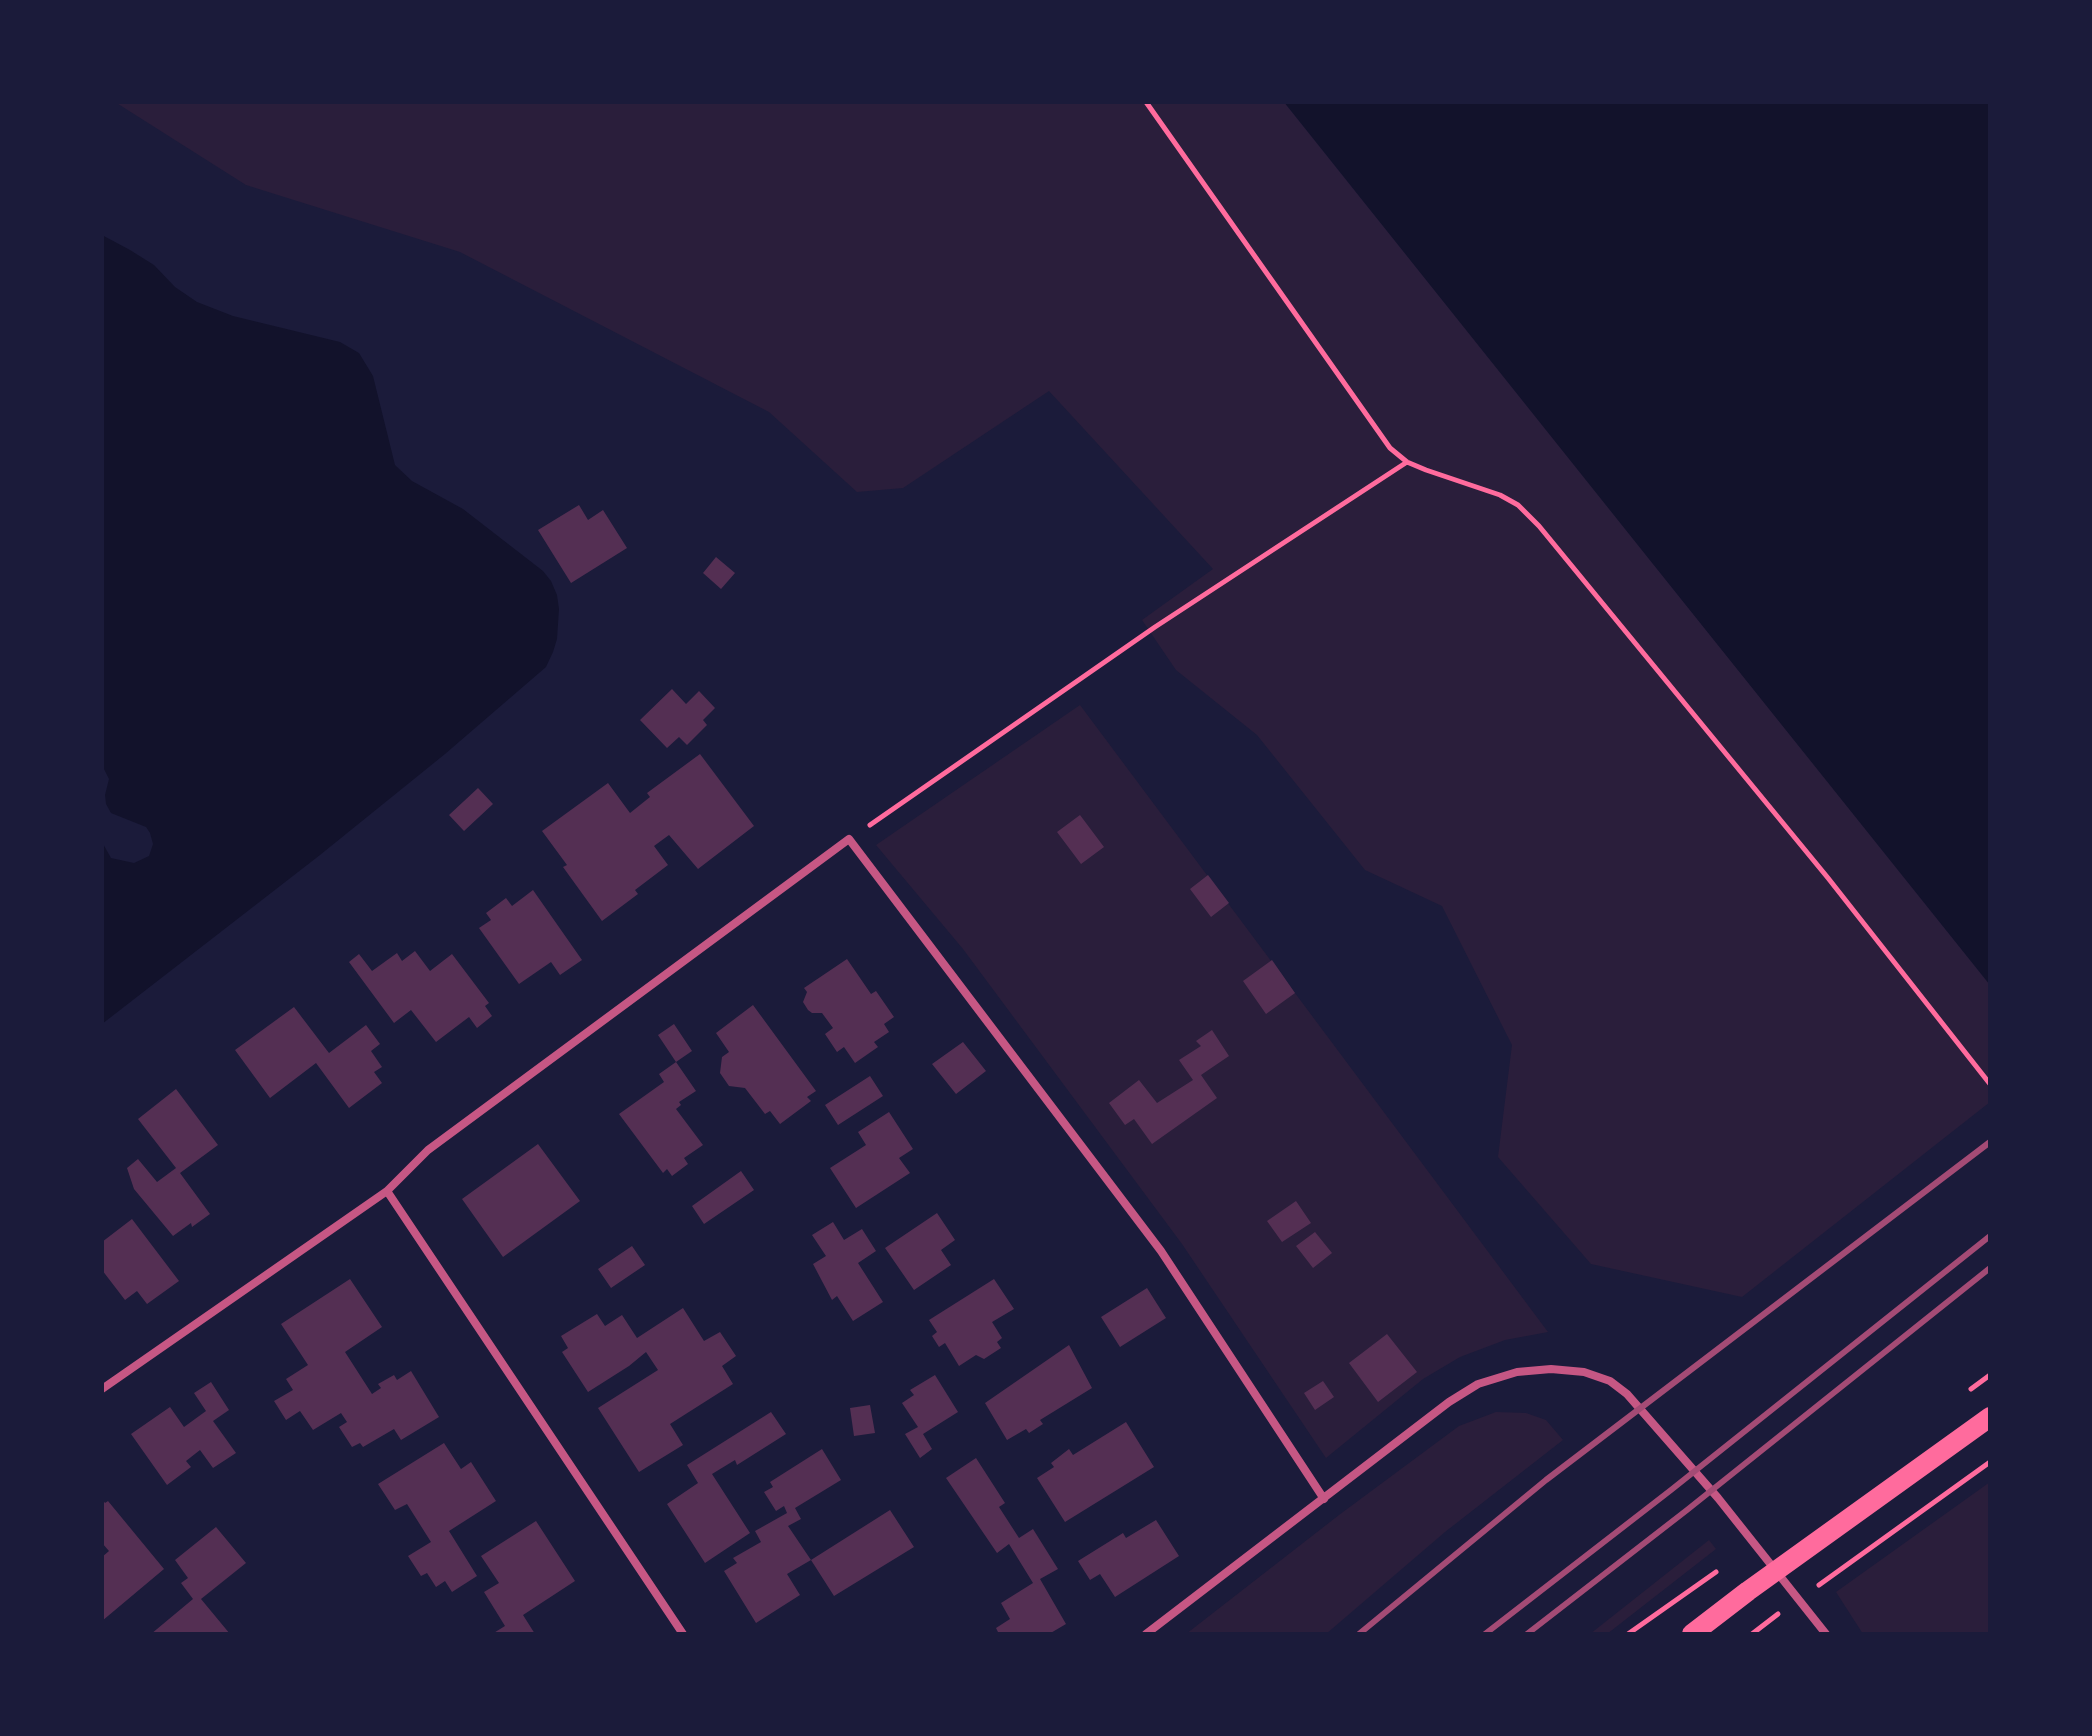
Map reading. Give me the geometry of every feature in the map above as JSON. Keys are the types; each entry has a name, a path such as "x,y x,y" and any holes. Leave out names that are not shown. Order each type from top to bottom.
{"main road":[{"path":"1692,1634 1990,1417"}],"street":[{"path":"102,1389 387,1191 428,1150 849,839 1161,1251 1324,1499"},
{"path":"387,1191 683,1634"},
{"path":"1146,1634 1449,1402 1478,1384 1517,1372 1551,1369 1584,1372 1610,1381 1627,1394 1718,1498 1826,1634"}],"path":[{"path":"1146,102 1390,448 1407,462 1500,495 1518,505 1539,526 1828,878 1990,1084"},
{"path":"849,839 1155,627 1407,462"},
{"path":"1808,1592 1990,1462"},
{"path":"1628,1634 1727,1564"},
{"path":"1752,1634 1782,1611"}],"shaded area":[{"path":"115,102 1284,102 1990,985 1990,1102 1742,1297 1591,1264 1498,1157 1512,1045 1442,906 1365,870 1257,735 1176,670 1142,620 1213,569 1049,391 903,488 857,492 769,412 460,252 246,185"},
{"path":"1284,102 1990,102 1990,985 1653,564"},
{"path":"102,235 154,265 175,287 197,302 233,316 340,342 359,353 373,376 395,465 412,481 463,509 543,571 557,595 559,609 557,639 546,667 320,855 102,1024 102,842 111,858 134,863 149,856 153,844 146,827 111,813 105,795 109,779 102,765"},
{"path":"1080,705 1548,1332 1505,1340 1460,1357 1423,1379 1326,1458 1182,1244 963,949 876,845"},
{"path":"1496,1412 1526,1413 1546,1420 1563,1440 1445,1532 1326,1634 1186,1634 1459,1426"},
{"path":"1990,1482 1990,1634 1863,1634 1836,1592"},
{"path":"1709,1540 1716,1549 1607,1634 1590,1634"}],"building":[{"path":"579,505 588,520 603,510 627,548 571,583 538,530"},
{"path":"716,557 735,573 721,589 703,573"},
{"path":"672,689 686,704 699,691 715,708 703,720 707,725 687,745 679,737 667,748 640,720"},
{"path":"700,754 754,826 698,869 669,835 654,846 668,865 635,890 638,894 602,921 563,867 567,865 542,831 608,783 630,813 650,797 647,793"},
{"path":"478,788 493,804 464,831 449,815"},
{"path":"1080,815 1104,847 1081,864 1057,832"},
{"path":"1208,875 1229,903 1211,917 1190,889"},
{"path":"533,890 582,960 560,975 551,962 519,984 479,928 491,920 486,913 506,898 512,906"},
{"path":"415,951 430,971 452,954 489,1003 485,1006 492,1016 477,1028 469,1017 436,1042 411,1010 394,1023 349,962 359,954 372,971 397,953 402,961"},
{"path":"847,959 871,994 876,991 894,1017 884,1024 889,1032 874,1042 878,1047 855,1063 844,1047 837,1052 825,1034 833,1028 822,1013 812,1013 803,1002 807,992 804,988"},
{"path":"1272,960 1295,993 1266,1014 1243,981"},
{"path":"753,1005 816,1091 807,1097 811,1101 780,1124 770,1111 765,1114 745,1088 729,1086 720,1073 722,1057 729,1052 716,1033"},
{"path":"294,1007 329,1053 366,1025 380,1044 371,1051 382,1067 374,1072 382,1083 349,1108 316,1063 270,1098 235,1050"},
{"path":"674,1024 692,1051 676,1062 658,1035"},
{"path":"1212,1030 1229,1056 1201,1075 1217,1098 1152,1144 1134,1119 1125,1125 1109,1103 1139,1080 1157,1103 1193,1080 1179,1060 1201,1046 1196,1041"},
{"path":"963,1042 986,1071 956,1094 932,1064"},
{"path":"676,1062 696,1091 679,1102 681,1105 676,1109 703,1145 684,1158 688,1164 672,1176 667,1169 663,1173 619,1114 664,1082 659,1074"},
{"path":"870,1076 883,1096 838,1125 825,1105"},
{"path":"176,1089 218,1145 180,1173 210,1214 173,1236 134,1189 127,1168 138,1159 157,1182 176,1168 138,1119"},
{"path":"889,1112 913,1149 899,1158 910,1173 856,1208 830,1168 866,1145 858,1132"},
{"path":"538,1144 580,1201 503,1257 462,1199"},
{"path":"741,1171 754,1190 704,1224 692,1206"},
{"path":"1296,1201 1311,1223 1282,1242 1267,1221"},
{"path":"937,1213 955,1240 941,1250 951,1265 914,1290 885,1248"},
{"path":"132,1219 179,1281 147,1304 137,1291 125,1300 102,1270 102,1242"},
{"path":"833,1222 844,1240 862,1229 876,1251 858,1263 883,1302 853,1321 837,1296 832,1300 813,1264 826,1256 812,1235"},
{"path":"1315,1232 1332,1253 1313,1268 1296,1246"},
{"path":"632,1246 645,1265 611,1288 598,1269"},
{"path":"350,1279 382,1327 345,1352 372,1394 381,1388 378,1384 394,1375 397,1380 411,1371 439,1417 401,1440 394,1429 363,1447 360,1443 352,1447 339,1427 347,1422 341,1413 313,1430 300,1411 286,1420 274,1401 293,1390 286,1379 308,1365 281,1324"},
{"path":"994,1279 1014,1309 992,1322 1002,1338 997,1342 1001,1348 984,1359 976,1355 959,1366 945,1343 939,1347 932,1336 937,1332 929,1320"},
{"path":"1147,1288 1166,1318 1120,1347 1101,1317"},
{"path":"683,1308 704,1341 720,1332 736,1356 722,1366 733,1384 670,1424 683,1445 639,1472 598,1408 658,1370 646,1352 588,1392 562,1352 568,1348 561,1336 597,1314 605,1326 622,1315 637,1338"},
{"path":"1387,1334 1417,1372 1378,1402 1349,1363"},
{"path":"1069,1345 1092,1388 1040,1420 1043,1424 1029,1433 1026,1429 1007,1440 985,1403"},
{"path":"935,1375 958,1412 923,1434 932,1449 920,1458 905,1434 918,1427 902,1403 914,1395 910,1390"},
{"path":"1323,1381 1334,1397 1315,1410 1304,1393"},
{"path":"211,1382 229,1410 213,1421 236,1453 213,1468 200,1450 186,1461 191,1467 167,1485 131,1434 170,1407 184,1427 206,1411 194,1393"},
{"path":"870,1405 875,1433 854,1436 850,1408"},
{"path":"771,1412 786,1434 737,1465 735,1460 712,1474 750,1533 705,1563 667,1504 698,1483 687,1465"},
{"path":"1126,1422 1154,1467 1065,1522 1037,1478 1054,1467 1051,1463 1069,1449 1073,1455"},
{"path":"444,1443 461,1469 471,1462 496,1501 449,1531 477,1576 452,1592 445,1581 436,1587 427,1573 421,1576 408,1556 431,1542 407,1504 395,1510 378,1484"},
{"path":"822,1449 841,1480 795,1508 801,1519 788,1526 811,1560 787,1574 800,1595 756,1623 724,1571 737,1563 733,1558 761,1542 755,1531 787,1513 784,1506 776,1511 764,1492 773,1487 770,1482"},
{"path":"976,1458 1005,1503 999,1507 1019,1538 1033,1529 1058,1569 1040,1579 1066,1624 1049,1634 999,1634 996,1628 1010,1619 1001,1603 1033,1583 1009,1544 997,1553 946,1478"},
{"path":"102,1499 105,1503 108,1501 164,1569 102,1621 102,1557 109,1551 102,1543"},
{"path":"890,1510 914,1547 834,1596 811,1560"},
{"path":"1156,1520 1179,1556 1115,1597 1100,1574 1090,1580 1078,1561 1123,1533 1126,1538"},
{"path":"536,1521 575,1581 523,1615 535,1634 492,1634 505,1626 484,1592 499,1583 481,1556"},
{"path":"216,1527 246,1563 201,1599 230,1634 151,1634 193,1599 181,1583 188,1578 175,1560"}],"railway":[{"path":"1359,1634 1546,1480 1990,1142"},
{"path":"1485,1634 1990,1236"},
{"path":"1527,1634 1990,1268"}]}
